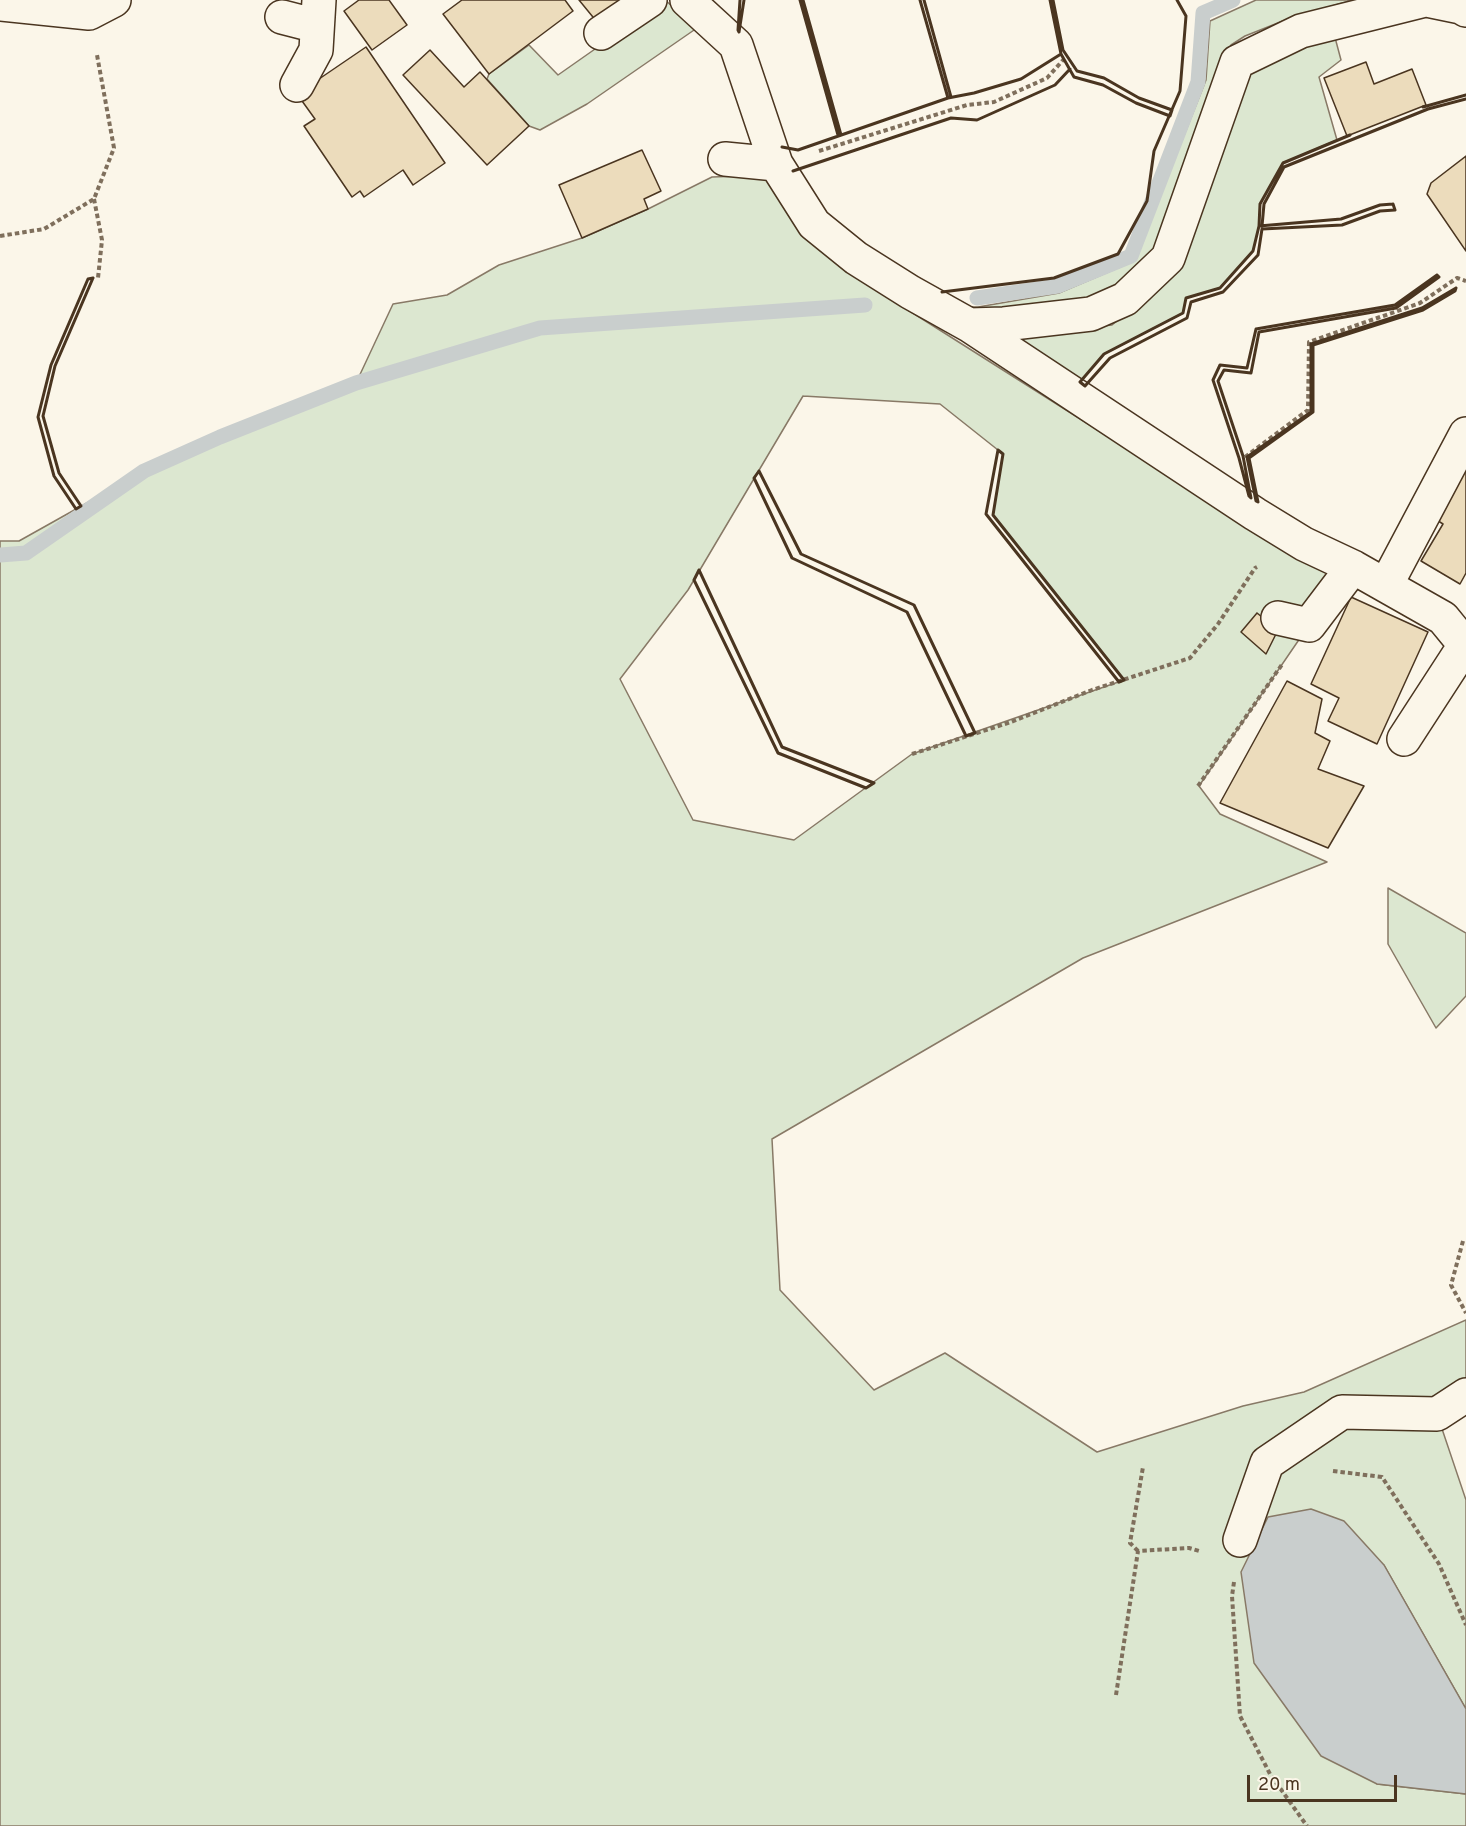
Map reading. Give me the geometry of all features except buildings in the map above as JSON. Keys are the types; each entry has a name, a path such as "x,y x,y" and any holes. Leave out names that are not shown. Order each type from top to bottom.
{"street":[{"path":"601,33 650,0"},
{"path":"687,0 736,45 776,165 814,224 856,258 969,325 1255,514 1304,544 1353,567 1443,618 1465,645 1404,739"},
{"path":"969,325 1004,324 1091,314 1125,299 1168,258 1237,62 1301,31 1426,0 1466,10"},
{"path":"0,4 29,2 102,7"},
{"path":"282,17 318,13 316,51 297,86"},
{"path":"725,159 776,165"},
{"path":"1386,585 1466,434"},
{"path":"1294,622 1353,567"},
{"path":"1239,1551 1267,1463 1342,1412 1437,1414 1466,1395"}],"path":[{"path":"98,278 102,240 94,199 114,148 102,7"},
{"path":"776,165 967,105 994,102 1047,78 1064,59"},
{"path":"0,236 44,229 94,199"},
{"path":"1255,514 1245,456 1308,410 1309,342 1420,303 1457,278 1466,281"},
{"path":"912,754 1011,722 1092,690 1190,658 1218,624 1255,568 1304,544"},
{"path":"1198,786 1294,622"},
{"path":"1463,1241 1451,1285 1466,1313"},
{"path":"1267,1463 1382,1477 1439,1564 1466,1624"},
{"path":"1143,1467 1130,1543 1138,1551 1189,1548 1239,1551 1232,1596 1240,1716 1270,1774 1307,1826"},
{"path":"1116,1695 1138,1551"}],"green space":[{"path":"665,0 697,28 587,104 540,130 529,126 487,79 489,74 529,45 558,75"},
{"path":"1256,0 1353,0 1293,17 1245,36 1231,45 1158,258 1119,297 984,320 962,307 978,307 1059,293 1134,261 1206,80 1210,21"},
{"path":"1333,30 1341,60 1319,77 1337,140 1283,163 1260,204 1259,226 1253,251 1220,288 1186,298 1183,313 1104,354 1080,382 1008,336 1112,325 1167,281 1247,64"},
{"path":"768,175 897,303 1289,551 1342,581 1309,625 1199,786 1220,814 1327,862 1083,958 772,1139 780,1290 874,1390 945,1353 1097,1452 1243,1406 1304,1392 1466,1320 1466,1395 1437,1414 1466,1500 1466,1709 1384,1565 1377,1784 1466,1794 1466,1826 0,1826 0,541 19,541 144,471 220,437 356,383 393,304 447,295 499,265 582,238 712,177","holes":["803,396 940,404 1003,454 993,515 1124,680 912,754 794,840 693,820 620,679 688,590"]},
{"path":"1388,888 1466,933 1466,996 1436,1028 1388,944"}],"shaded area":[{"path":"1311,1509 1344,1521 1384,1565 1466,1709 1466,1794 1377,1784 1321,1756 1254,1663 1241,1572 1268,1517"}],"waterway":[{"path":"977,298 1058,286 1131,256 1198,82 1203,13 1233,0"},
{"path":"0,555 26,553 144,471 220,437 356,383 540,328 865,305"}],"wall":[{"path":"740,0 739,32 744,0"},
{"path":"800,0 838,135 841,135 803,0"},
{"path":"920,0 948,98 951,97 924,0"},
{"path":"1050,0 1061,54 1074,77 1103,85 1136,103 1170,116 1172,110 1139,98 1104,78 1077,71 1063,50 1053,0"},
{"path":"942,292 1054,278 1118,254 1147,201 1154,151 1180,91 1186,16 1177,0"},
{"path":"782,147 798,150 948,98 1021,79 1061,54"},
{"path":"793,171 951,118 977,120 1055,85 1070,69"},
{"path":"1423,107 1466,95"},
{"path":"1350,135 1283,163 1260,204 1259,226 1262,226 1264,204 1284,167 1428,109 1466,99"},
{"path":"1393,204 1395,210 1380,211 1342,225 1262,229 1258,255 1223,292 1191,302 1187,318 1110,358 1085,386 1080,382 1104,354 1183,313 1186,298 1220,288 1253,251 1259,226 1341,219 1380,205 1393,204"},
{"path":"1437,275 1439,277 1396,308 1259,332 1251,373 1224,370 1218,381 1243,456 1251,498 1213,380 1220,365 1247,368 1256,329 1395,305 1437,275"},
{"path":"93,278 55,366 43,416 59,473 81,506 76,509 54,476 38,417 51,365 88,279 93,278"},
{"path":"1456,288 1455,291 1423,310 1313,345 1313,412 1249,458 1258,502 1256,501 1247,457 1311,412 1311,344 1422,308 1456,288"},
{"path":"998,450 1003,454 993,515 1124,680 1119,682 986,514 998,450"},
{"path":"759,471 801,554 914,605 975,733 966,736 907,612 792,558 754,478 759,471"},
{"path":"699,570 782,747 874,783 866,788 778,753 694,580 699,570"}]}
